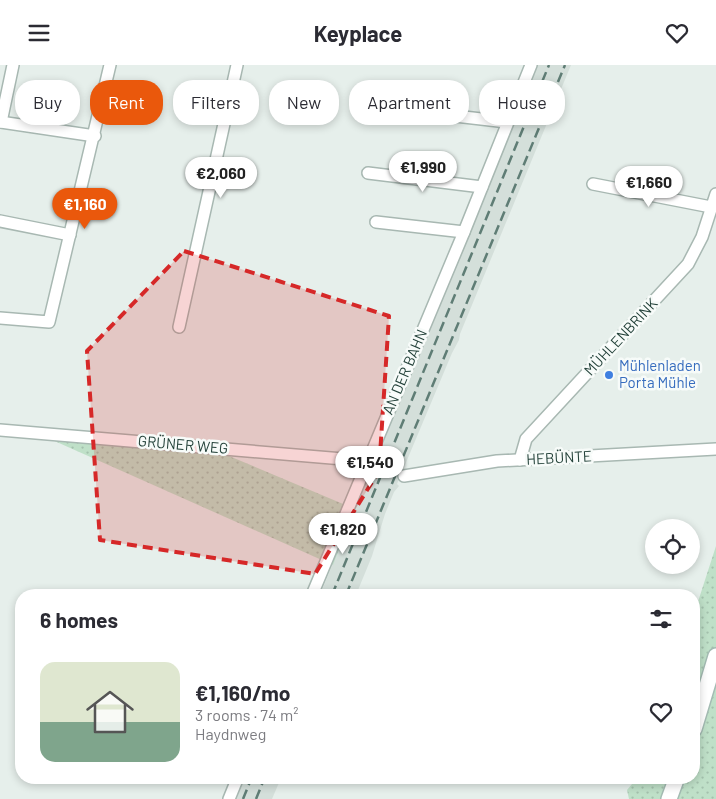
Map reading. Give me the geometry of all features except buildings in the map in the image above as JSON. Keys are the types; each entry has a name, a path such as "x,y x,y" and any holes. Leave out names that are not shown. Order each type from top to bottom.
{"main road":[{"path":"700,709 716,656"},
{"path":"669,799 674,784"}],"street":[{"path":"13,65 0,122 94,136"},
{"path":"107,80 110,65"},
{"path":"179,327 237,65"},
{"name":"AN DER BAHN","path":"525,80 531,65"},
{"path":"0,318 49,322 96,125"},
{"name":"AN DER BAHN","path":"314,589 464,232 506,125"},
{"path":"368,173 482,187"},
{"path":"593,184 711,207"},
{"name":"MÜHLENBRINK","path":"520,460 526,439 688,264 702,237 716,194"},
{"path":"0,221 70,235"},
{"path":"376,222 464,232"},
{"name":"GRÜNER WEG","path":"0,430 367,461"},
{"name":"HEBÜNTE","path":"404,476 497,461 716,449"},
{"path":"229,799 235,784"}],"highlighted area":[{"path":"184,251 389,316 379,471 315,574 100,540 87,351"}],"shaded area":[{"path":"537,65 571,65 565,80 531,80"},
{"path":"512,125 546,125 459,340 397,484 399,486 394,492 385,514 372,556 358,589 322,589"},
{"path":"238,784 278,784 272,799 232,799"}],"green space":[{"path":"50,439 229,456 355,509 333,565"},
{"path":"716,546 716,799 629,799 627,790 632,784 700,784 700,595"}],"railway":[{"path":"334,589 549,65"},
{"path":"348,589 565,65"},
{"path":"243,799 249,784"},
{"path":"256,799 262,784"}],"place":[{"name":"Mühlenladen Porta Mühle","path":"609,375"}]}
